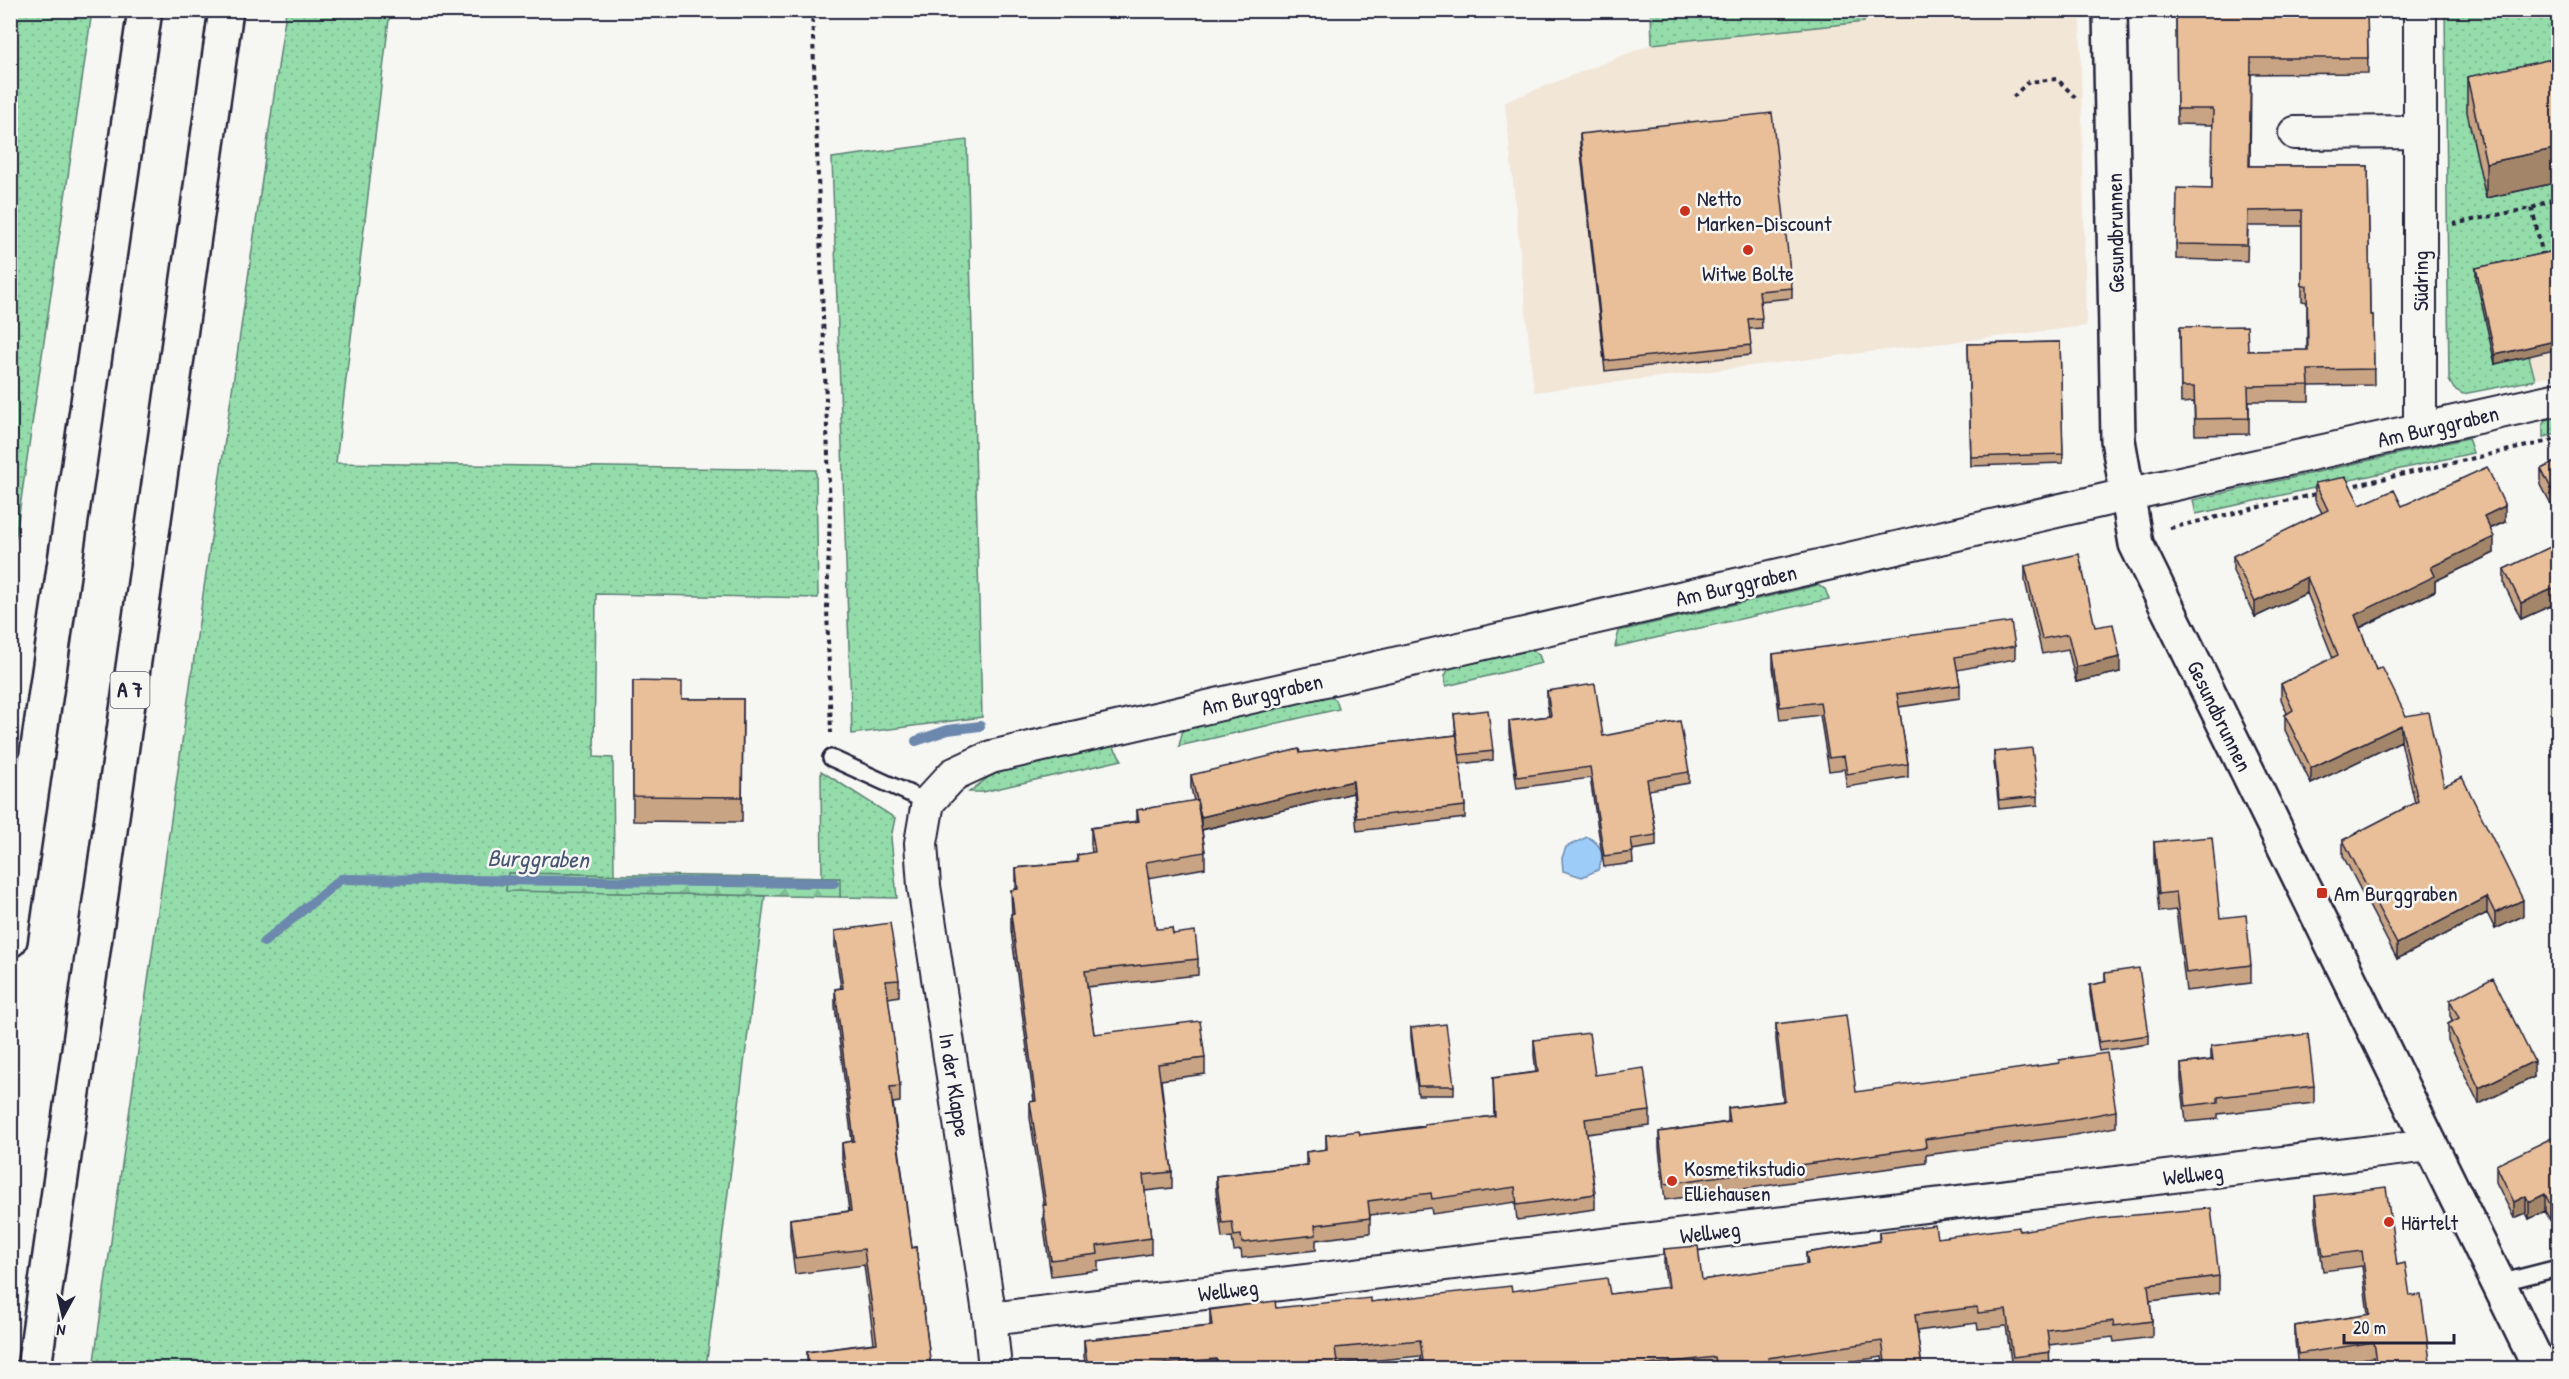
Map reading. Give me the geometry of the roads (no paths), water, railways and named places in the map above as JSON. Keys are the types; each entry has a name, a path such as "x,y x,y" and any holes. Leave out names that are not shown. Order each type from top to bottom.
{"main road":[{"path":"10,940 145,10"},
{"name":"A 7","path":"34,1368 226,10"},
{"name":"Gesundbrunnen","path":"2110,10 2118,440 2136,544 2540,1368"}],"street":[{"name":"Südring","path":"2420,10 2420,430"},
{"path":"2295,133 2420,132"},
{"name":"Am Burggraben","path":"928,802 954,774 991,757 2126,495 2559,399"},
{"name":"In der Klappe","path":"928,802 921,843 924,886 990,1318 995,1368"},
{"name":"Wellweg","path":"990,1318 2430,1145"}],"lane":[{"path":"831,758 928,802"},
{"path":"2499,1283 2559,1268"}],"water":[{"path":"1587,837 1601,850 1598,870 1582,877 1563,871 1562,858 1566,847"}],"waterway":[{"name":"Burggraben","path":"916,741 948,730 980,726"},
{"name":"Burggraben","path":"264,942 341,879 834,883"}],"place":[{"name":"Netto Marken-Discount","path":"1685,211"},
{"name":"Witwe Bolte","path":"1748,250"},
{"name":"Am Burggraben","path":"2322,893"},
{"name":"Kosmetikstudio Elliehausen","path":"1672,1181"},
{"name":"Härtelt","path":"2389,1222"}]}
